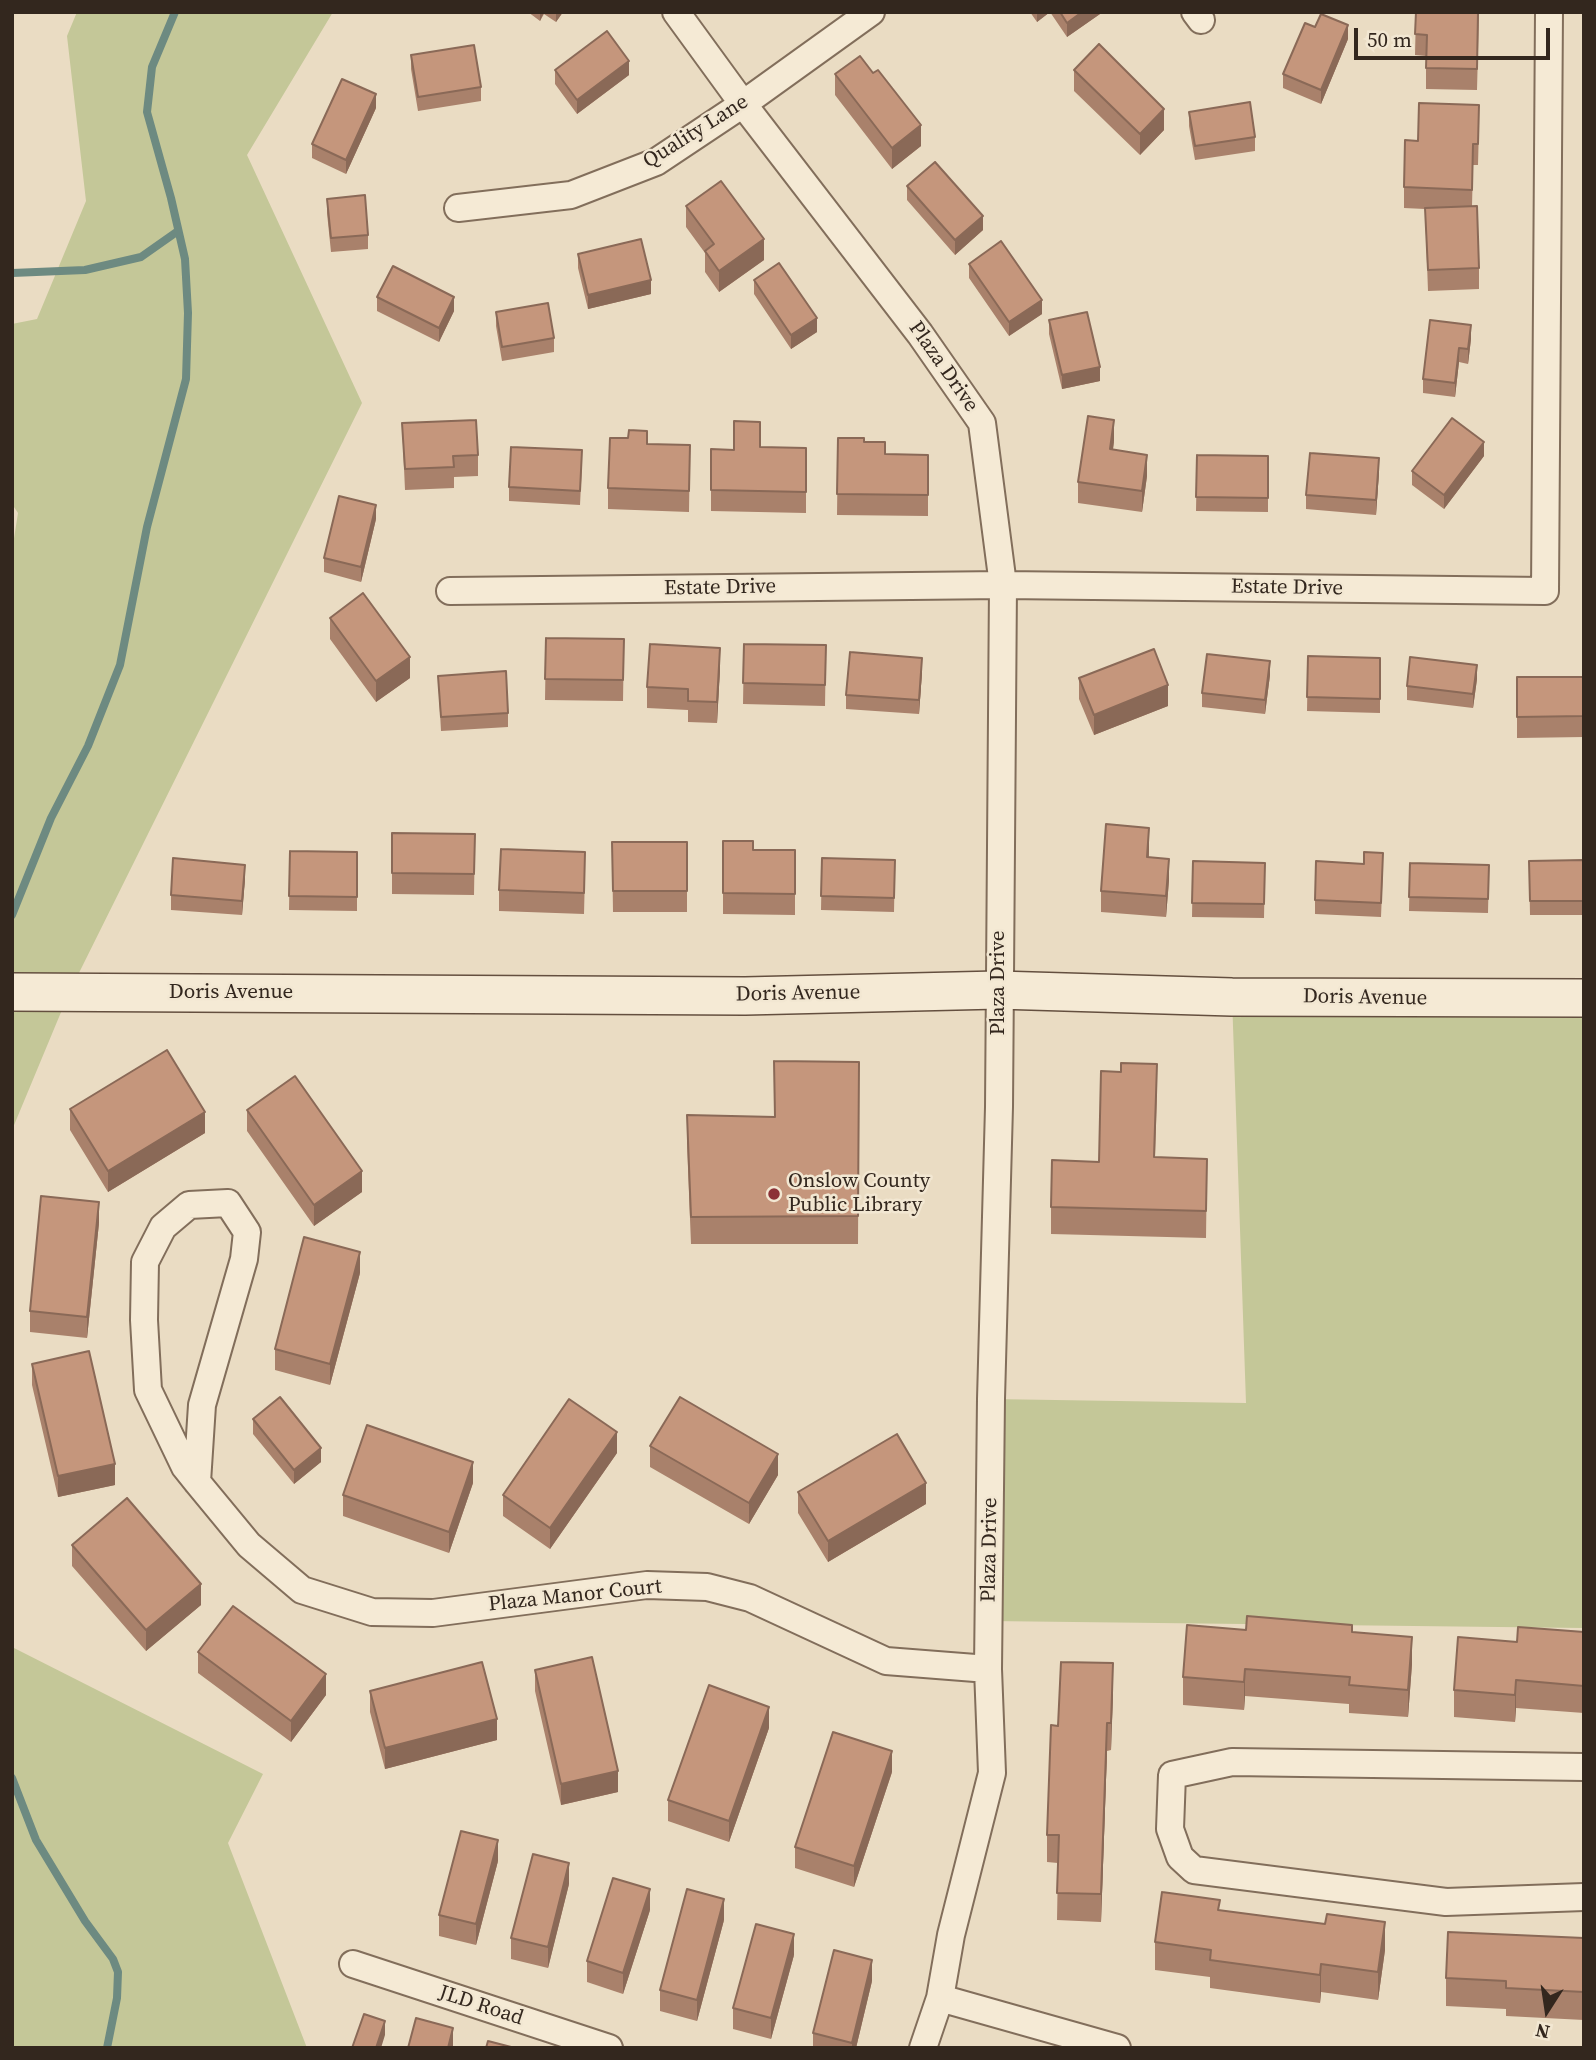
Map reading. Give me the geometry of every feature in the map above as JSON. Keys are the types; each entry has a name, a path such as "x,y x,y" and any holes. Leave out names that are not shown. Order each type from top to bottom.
{"street":[{"name":"Plaza Drive","path":"676,12 743,104 920,334 982,423 1003,585 999,1107 991,1399 988,1669 992,1773 951,1935 940,1998 923,2048"},
{"name":"Quality Lane","path":"458,208 571,195 656,162 743,104 870,12"},
{"name":"Estate Drive","path":"450,591 1003,585 1545,591 1549,12"},
{"name":"Doris Avenue","path":"12,992 745,996 998,990 1232,997 1584,998"},
{"name":"Plaza Manor Court","path":"197,1482 202,1405 244,1258 247,1232 228,1203 189,1205 163,1227 145,1262 144,1320 148,1390 185,1467 197,1482 248,1545 302,1590 372,1612 433,1613 646,1585 707,1587 750,1598 886,1661 988,1669"},
{"path":"1584,1767 1232,1762 1172,1775 1170,1829 1180,1857 1194,1870 1446,1902 1584,1897"},
{"name":"JLD Road","path":"353,1964 609,2048"},
{"path":"940,1998 1117,2048"}],"green space":[{"path":"77,12 333,12 247,155 362,403 69,993 12,1130 12,551 18,513 12,504 12,324 37,319 86,201 67,36"},
{"path":"1232,997 1584,998 1584,1628 989,1621 991,1399 1246,1403"},
{"path":"12,1640 14,1648 263,1774 228,1843 307,2048 12,2048"}],"building":[{"path":"1060,12 1082,12 1067,23"},
{"path":"1416,12 1478,12 1477,69 1426,68 1427,35 1415,34"},
{"path":"1321,14 1348,25 1321,90 1283,74 1305,23 1315,27"},
{"path":"607,31 629,61 577,100 555,70"},
{"path":"1099,44 1164,109 1140,134 1074,70"},
{"path":"474,45 481,87 418,97 411,55"},
{"path":"860,56 873,73 878,70 921,125 892,148 835,74"},
{"path":"342,79 376,94 346,160 312,144"},
{"path":"1250,102 1255,137 1195,146 1189,112"},
{"path":"1419,103 1479,105 1478,144 1473,144 1472,190 1404,187 1405,140 1418,141"},
{"path":"935,162 983,216 955,240 907,186"},
{"path":"721,181 764,239 719,271 705,251 714,244 686,206"},
{"path":"365,195 368,235 331,238 327,199"},
{"path":"1477,206 1479,268 1428,270 1425,208"},
{"path":"641,239 651,280 588,295 578,254"},
{"path":"1001,241 1042,300 1009,322 969,264"},
{"path":"779,263 817,318 791,335 754,280"},
{"path":"393,266 454,297 439,328 377,297"},
{"path":"548,303 554,338 502,347 496,312"},
{"path":"1087,312 1100,367 1062,375 1049,320"},
{"path":"1430,320 1471,325 1468,349 1459,348 1455,383 1423,379"},
{"path":"1088,416 1114,420 1110,449 1147,455 1142,491 1078,482"},
{"path":"1452,418 1484,442 1444,495 1412,471"},
{"path":"476,420 478,455 453,456 454,467 405,469 402,423"},
{"path":"734,421 760,422 760,447 806,448 806,492 711,490 711,449 734,450"},
{"path":"629,430 647,431 647,444 690,445 689,491 608,488 610,438 628,438"},
{"path":"838,438 864,438 864,442 885,442 885,454 928,455 928,495 837,494"},
{"path":"511,447 582,450 580,491 509,487"},
{"path":"1310,453 1379,458 1376,500 1306,495"},
{"path":"1197,455 1268,456 1268,498 1196,497"},
{"path":"339,496 376,505 361,567 324,558"},
{"path":"363,593 410,657 376,681 330,618"},
{"path":"546,638 624,639 623,680 545,679"},
{"path":"650,644 720,648 717,702 688,701 688,689 647,687"},
{"path":"744,644 826,645 825,685 743,683"},
{"path":"1154,649 1168,685 1094,715 1079,678"},
{"path":"850,652 922,658 919,700 846,695"},
{"path":"1207,654 1270,661 1265,700 1202,693"},
{"path":"1308,656 1380,658 1380,699 1307,697"},
{"path":"1410,657 1477,665 1473,694 1407,686"},
{"path":"506,671 508,713 441,717 438,676"},
{"path":"1517,677 1584,677 1584,716 1517,717"},
{"path":"1106,824 1149,828 1147,857 1169,859 1166,896 1101,891"},
{"path":"392,833 475,834 474,874 392,873"},
{"path":"723,841 753,841 753,850 795,850 795,894 723,893"},
{"path":"612,842 687,842 687,891 613,891"},
{"path":"501,849 585,852 584,893 499,890"},
{"path":"290,851 357,852 357,897 289,896"},
{"path":"1364,852 1383,853 1381,903 1315,900 1316,861 1364,864"},
{"path":"173,858 245,865 242,901 171,895"},
{"path":"822,858 895,860 894,898 821,896"},
{"path":"1584,860 1584,901 1530,901 1529,861"},
{"path":"1193,861 1265,863 1264,904 1192,903"},
{"path":"1410,863 1489,865 1488,899 1409,897"},
{"path":"167,1050 205,1112 108,1171 70,1109"},
{"name":"Onslow County Public Library","path":"774,1061 859,1062 858,1216 691,1217 687,1115 775,1117"},
{"path":"1121,1063 1157,1064 1154,1157 1207,1159 1206,1211 1051,1207 1052,1160 1099,1162 1101,1071 1121,1072"},
{"path":"295,1076 362,1171 314,1205 247,1110"},
{"path":"41,1196 99,1202 87,1317 30,1311"},
{"path":"304,1237 360,1252 330,1364 275,1349"},
{"path":"89,1351 115,1464 58,1476 32,1364"},
{"path":"280,1397 321,1448 294,1470 253,1419"},
{"path":"680,1397 778,1454 749,1503 650,1446"},
{"path":"569,1399 617,1432 550,1528 503,1495"},
{"path":"367,1425 473,1462 449,1532 343,1495"},
{"path":"897,1434 926,1483 828,1541 798,1492"},
{"path":"127,1498 201,1584 146,1630 72,1545"},
{"path":"233,1606 326,1674 291,1721 198,1652"},
{"path":"1247,1616 1352,1625 1352,1632 1412,1637 1408,1690 1349,1685 1350,1677 1245,1669 1244,1682 1183,1677 1187,1625 1246,1630"},
{"path":"1518,1627 1584,1632 1584,1686 1516,1680 1515,1695 1454,1690 1458,1637 1517,1642"},
{"path":"592,1657 618,1771 561,1784 535,1670"},
{"path":"482,1662 497,1719 385,1748 370,1691"},
{"path":"1061,1662 1113,1663 1111,1723 1107,1723 1101,1894 1057,1893 1059,1835 1047,1835 1051,1725 1058,1726"},
{"path":"709,1685 769,1707 729,1821 668,1800"},
{"path":"833,1732 892,1751 854,1866 795,1847"},
{"path":"461,1831 498,1840 476,1924 439,1915"},
{"path":"533,1854 569,1863 548,1947 511,1938"},
{"path":"613,1878 650,1889 623,1973 587,1961"},
{"path":"687,1889 724,1899 697,2000 660,1990"},
{"path":"1162,1892 1220,1900 1218,1910 1325,1924 1327,1914 1385,1922 1378,1972 1321,1964 1320,1975 1210,1960 1211,1950 1155,1942"},
{"path":"756,1924 794,1934 771,2018 733,2008"},
{"path":"1448,1932 1584,1938 1584,1992 1506,1988 1506,1981 1446,1978"},
{"path":"834,1950 872,1960 852,2043 813,2033"},
{"path":"364,2014 385,2021 376,2048 352,2048"},
{"path":"416,2018 453,2028 448,2048 408,2048"},
{"path":"488,2041 515,2048 486,2048"}],"waterway":[{"path":"12,915 51,818 88,746 120,665 147,527 186,379 188,313 185,259 147,112 152,67 175,12"},
{"path":"12,273 85,270 141,257 178,231"},
{"path":"12,1778 36,1840 85,1921 113,1959 118,1972 117,1998 107,2048"}],"place":[{"name":"Onslow County Public Library","path":"774,1194"}]}
